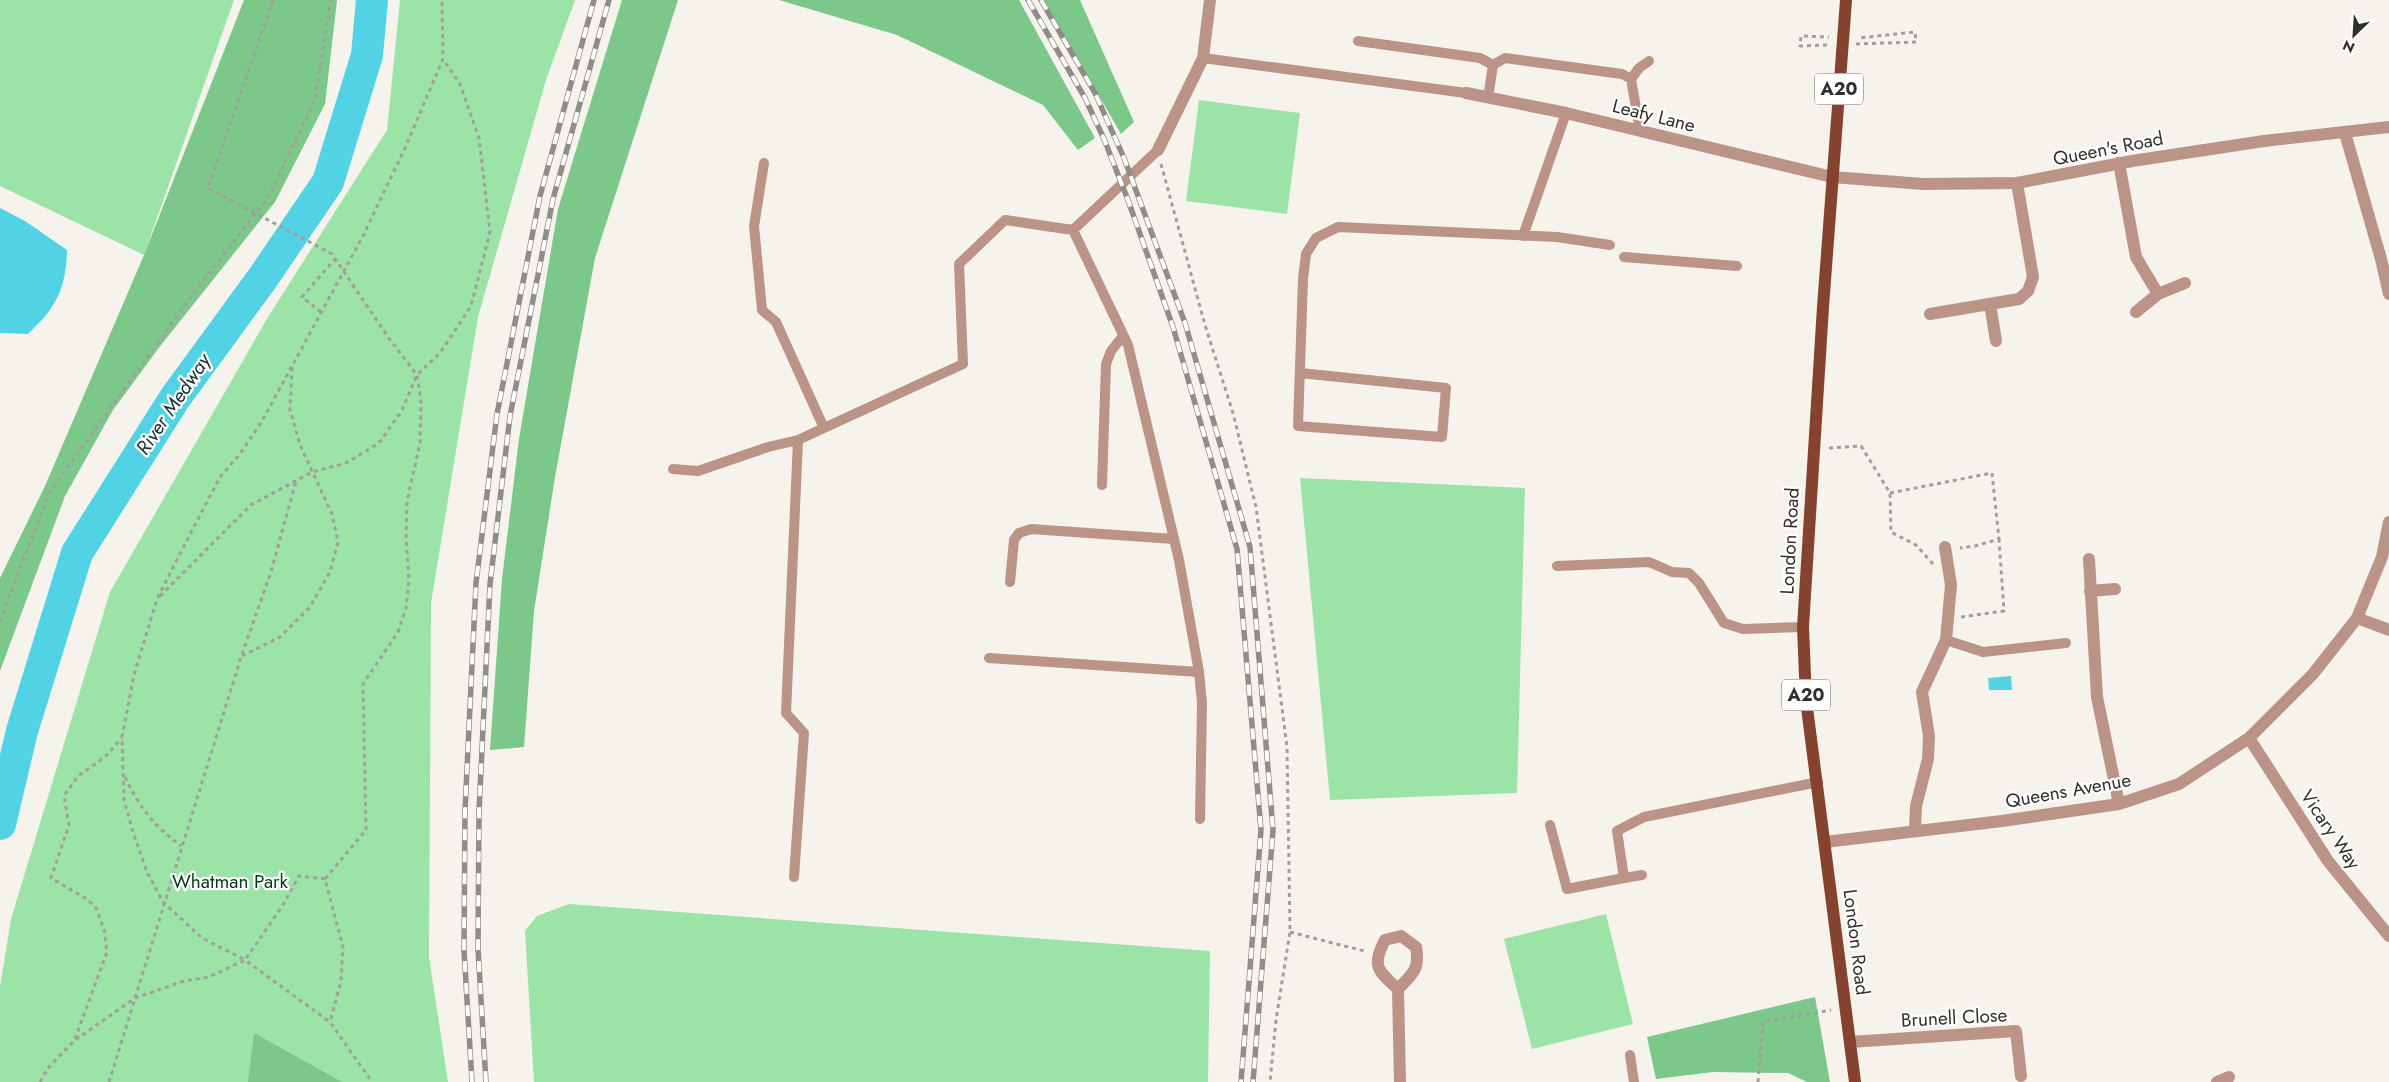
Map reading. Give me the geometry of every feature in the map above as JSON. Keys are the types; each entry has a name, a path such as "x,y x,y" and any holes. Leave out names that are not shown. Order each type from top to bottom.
{"main road":[{"name":"London Road","path":"1846,0 1832,177 1803,627 1806,700 1855,1082"}],"street":[{"path":"1158,150 1202,58 1210,0"},
{"name":"Leafy Lane","path":"1466,93 1566,113 1832,177"},
{"name":"Queen's Road","path":"1832,177 1923,184 2017,183 2119,163 2264,142 2346,139 2389,128"},
{"path":"2346,139 2389,294"},
{"path":"2119,163 2136,257 2158,294"},
{"path":"1930,314 2019,299 2028,291 2033,277 2017,183"},
{"path":"2136,312 2158,294 2184,283"},
{"path":"1990,304 1996,341"},
{"name":"Queens Avenue","path":"1825,842 2119,804 2179,784 2249,738 2313,674 2357,618 2382,557 2389,522"},
{"path":"1915,831 1916,806 1928,759 1929,736 1922,692 1946,640 1951,585 1945,547"},
{"path":"2089,559 2097,697 2119,804"},
{"path":"2090,591 2115,589"},
{"path":"2357,618 2389,630"},
{"name":"Vicary Way","path":"2249,738 2328,861 2389,936"},
{"path":"1398,990 1414,973 1419,962 1416,947 1401,936 1385,940 1377,955 1380,972 1398,990 1400,1082"},
{"name":"Brunell Close","path":"1850,1042 2016,1031 2021,1076"}],"lane":[{"path":"1358,41 1480,58 1493,65"},
{"path":"1202,58 1466,93"},
{"path":"1488,98 1493,65 1504,58 1622,74 1631,79"},
{"path":"1640,131 1631,79 1639,68 1649,61"},
{"path":"1523,236 1566,113"},
{"path":"1073,230 1158,150"},
{"path":"764,163 754,226 762,310 776,322 824,428"},
{"path":"673,469 698,471 768,447 798,440 963,364 959,264 1004,220 1073,230"},
{"path":"1300,373 1446,388 1442,437 1298,426 1303,279 1306,254 1316,238 1338,227 1557,237 1610,244"},
{"path":"1073,230 1128,345 1174,539 1199,672 1202,703 1200,819"},
{"path":"1624,257 1737,266"},
{"path":"1102,485 1106,364 1111,351 1123,336"},
{"path":"794,877 804,733 786,713 798,440"},
{"path":"1010,582 1014,540 1019,533 1031,528 1174,539"},
{"path":"1557,566 1649,562 1672,572 1689,573 1699,583 1724,623 1743,629 1803,627"},
{"path":"1946,640 1983,652 2066,643"},
{"path":"989,658 1199,672"},
{"path":"1624,878 1617,832 1644,817 1818,782"},
{"path":"1550,825 1567,889 1642,875"},
{"path":"1630,1055 1634,1082"}],"path":[{"path":"273,0 208,188 332,254 388,337 417,375 421,402 420,443 407,502 406,536 409,580 406,608 398,632 364,684 366,830 326,879"},
{"path":"0,621 49,493 196,290 270,195 315,99 331,0"},
{"path":"372,1082 330,1022 245,960 202,938 163,902 147,872 132,832 124,800 122,737 134,675 157,599 220,477 240,454 262,421 372,218 406,148 443,59 442,0"},
{"path":"157,599 251,505 312,472 346,462 379,443 402,410 417,375 440,353 471,306 490,232 479,138 460,84 443,59"},
{"path":"1158,150 1205,325 1233,413 1256,506 1287,747 1290,932 1276,1020 1270,1082"},
{"path":"321,312 302,297 335,259"},
{"path":"241,657 280,637 310,607 330,572 338,542 332,514 300,445 290,410 293,363"},
{"path":"1814,448 1861,446 1890,493 1891,532 1916,545 1933,565"},
{"path":"1890,493 1992,473 2004,611 1948,618"},
{"path":"109,1082 163,902 241,657 271,572 296,480"},
{"path":"1959,548 1975,546 1999,539"},
{"path":"74,1041 108,952 104,929 96,908 87,899 51,878 69,825 64,796 78,776 105,757 122,737"},
{"path":"124,774 139,805 160,830 181,846"},
{"path":"40,1082 48,1068 74,1041 135,998 184,981 209,976 245,960 283,905 298,876 326,879"},
{"path":"326,879 343,947 340,981 330,1022"},
{"path":"1290,932 1377,955"},
{"path":"1758,1082 1763,1022 1846,1007"}],"green space":[{"path":"0,0 234,0 144,255 0,186"},
{"path":"244,0 337,0 325,104 275,202 161,345 113,410 65,496 0,671 0,578 45,486 144,255"},
{"name":"Whatman Park","path":"400,0 575,0 546,80 478,317 431,603 429,957 448,1082 0,1082 0,987 11,919 110,592 268,317 387,130"},
{"path":"622,0 678,0 595,258 555,477 534,611 524,747 490,750 502,579 519,439 558,209"},
{"path":"779,0 1019,0 1095,138 1078,150 1043,105 897,35"},
{"path":"1044,0 1080,0 1134,122 1121,134"},
{"path":"1199,100 1300,113 1287,214 1186,201"},
{"path":"1300,478 1525,488 1517,793 1330,800"},
{"path":"569,904 1210,951 1208,1082 534,1082 525,931 537,916"},
{"path":"1606,914 1633,1024 1532,1049 1504,939"},
{"path":"1815,997 1830,1082 1807,1082 1788,1073 1713,1072 1656,1079 1647,1037"},
{"path":"254,1033 342,1082 248,1082"}],"water":[{"path":"0,208 25,221 67,250 62,287 58,297 38,325 28,334 0,333"},
{"path":"2011,676 2012,690 1989,690 1988,678"}],"waterway":[{"name":"River Medway","path":"0,824 22,731 77,553 175,398 262,279 328,182 367,55 372,0"}],"railway":[{"path":"472,1082 464,950 465,810 476,583 497,414 540,196 594,0"},
{"path":"486,1082 478,949 479,811 490,584 510,416 553,199 609,0"},
{"path":"1028,0 1085,98 1104,139 1128,200 1173,327 1237,549 1261,830 1241,1082"},
{"path":"1041,0 1095,93 1124,158 1185,323 1250,547 1273,830 1253,1082"}]}
